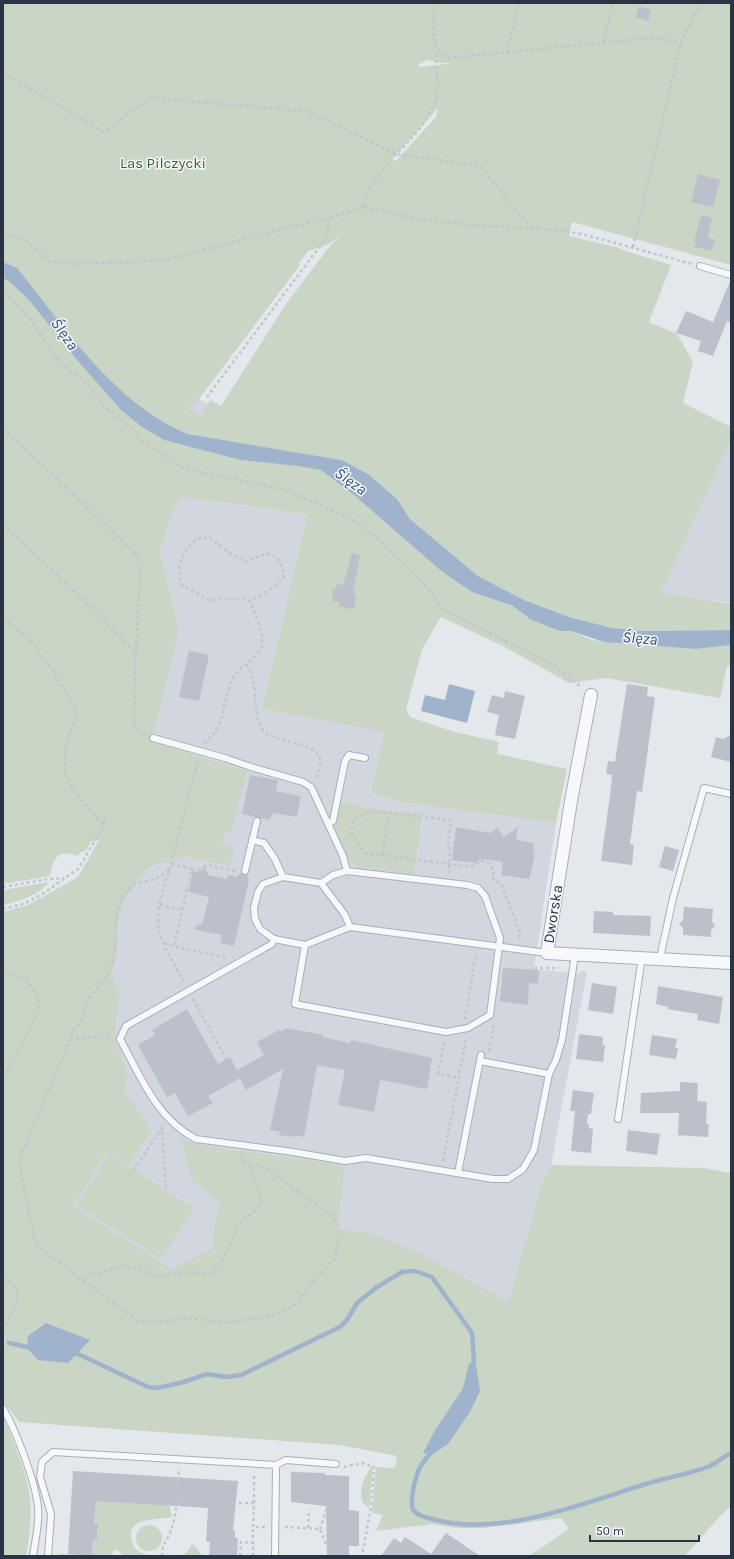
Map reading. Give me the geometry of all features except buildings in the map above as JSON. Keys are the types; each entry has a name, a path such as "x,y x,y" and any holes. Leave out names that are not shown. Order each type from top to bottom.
{"street":[{"name":"Dworska","path":"591,695 570,801 547,953 731,963"}],"lane":[{"path":"700,266 731,275"},
{"path":"153,738 303,782 311,787 343,856 347,871"},
{"path":"328,824 333,821 345,761 349,755 365,758"},
{"path":"660,958 673,898 704,788 731,794"},
{"path":"245,871 257,821"},
{"path":"252,840 264,843 275,859 283,877"},
{"path":"305,945 295,1004 446,1032 468,1028 490,1015 500,945 500,938 485,896 478,888 467,885 347,871 333,875 321,883 283,877 263,884 258,892 254,908 255,919 260,929 274,940 305,945 350,926 500,945 547,953"},
{"path":"321,883 345,915 350,926"},
{"path":"274,940 272,944 242,962 126,1026 120,1039 149,1091 167,1119 183,1133 196,1140 239,1144 345,1161 366,1158 501,1179 508,1179 523,1169 534,1150 549,1074 556,1060 562,1040 576,955"},
{"path":"618,1118 642,957"},
{"path":"458,1173 480,1058 549,1074"},
{"path":"3,1408 13,1425 33,1485 38,1508 33,1556"},
{"path":"48,1556 52,1514 40,1477 42,1462 53,1452 276,1465 286,1460 337,1466"},
{"path":"275,1556 276,1465"}],"path":[{"path":"363,207 367,191 376,176 423,124 435,102 438,83 435,61 437,51 434,39 435,3"},
{"path":"507,53 520,3"},
{"path":"603,43 613,3"},
{"path":"633,246 681,42 701,3"},
{"path":"437,51 441,55 449,58 652,38 681,42"},
{"path":"3,73 104,132 150,98 306,111 396,154 480,166 532,228"},
{"path":"3,233 26,240 49,261 78,264 167,260 292,226 330,218 363,207 416,219 483,226 532,228 582,234 633,246 700,266"},
{"path":"207,397 326,238 330,218"},
{"path":"3,294 15,303 30,319 58,362 86,383 106,408 134,430 140,440 185,469 282,490 352,519 376,538 427,587 444,610 555,666 591,695"},
{"path":"3,428 138,555 140,570 134,721 136,730 141,734 153,738"},
{"path":"3,524 91,607 136,653"},
{"path":"210,538 234,556 246,562 260,554 267,553 273,555 280,566 284,578 266,592 250,601 241,599 208,600 183,586 179,573 180,565 184,555 193,543 199,539 210,538"},
{"path":"226,1060 188,991 164,943 158,924 160,905 200,751 203,743 210,739 216,730 233,677 238,670 246,665 250,659 258,653 262,641 250,601"},
{"path":"3,617 34,644 41,657 50,666 75,708 75,720 66,743 64,773 74,790 103,826"},
{"path":"246,665 253,677 257,715 259,724 263,731 275,739 305,746 315,751 318,755 320,766 315,784 311,787"},
{"path":"372,811 451,820 448,843 450,846 447,864 382,855 365,853 351,833 354,819 372,811"},
{"path":"382,855 389,813"},
{"path":"3,909 26,903 79,868 103,826 105,816"},
{"path":"171,864 198,870 208,866 245,871"},
{"path":"174,946 192,869"},
{"path":"169,870 154,879 137,883 130,887 122,897 117,908 113,962 109,971 86,1005 80,1025 74,1030 31,1132 20,1163 35,1241 39,1248 138,1320 146,1323 191,1318 226,1323 273,1315 287,1310 298,1302 314,1280 335,1260 338,1247 339,1226 332,1216 270,1171 260,1165 248,1164 241,1160 238,1154 239,1144"},
{"path":"3,887 48,879 65,878"},
{"path":"160,905 183,910"},
{"path":"442,1170 468,1028 464,1023 478,942"},
{"path":"164,943 242,962"},
{"path":"534,968 573,969"},
{"path":"3,972 26,979 39,999 37,1015 3,1080"},
{"path":"489,1053 495,1020 490,1015"},
{"path":"446,1032 438,1074 459,1078"},
{"path":"70,1040 89,1036 104,1038 115,1037 120,1039"},
{"path":"134,1170 162,1128 166,1190"},
{"path":"81,1278 122,1266 140,1269 160,1277 184,1272 210,1273 216,1269 224,1258 240,1223 255,1211 261,1201 259,1189 248,1164"},
{"path":"3,1278 16,1288 17,1301 3,1331"},
{"path":"162,1556 162,1544 171,1531 174,1516 179,1460"},
{"path":"337,1466 362,1462 374,1467 371,1507 362,1556"},
{"path":"253,1556 254,1464"},
{"path":"239,1503 254,1503"},
{"path":"327,1508 320,1529 328,1549"},
{"path":"308,1528 309,1509"},
{"path":"253,1527 320,1529"},
{"path":"240,1556 241,1542 253,1543"}],"shaded area":[{"path":"188,394 208,404 202,416 182,405"},
{"path":"731,439 731,603 660,592"},
{"path":"181,497 300,513 307,516 262,709 384,732 371,793 401,802 556,823 534,969 579,974 580,972 587,971 551,1165 543,1180 508,1303 424,1255 146,1330 3,1124 152,741 179,631 160,550 174,509"}],"green space":[{"name":"Las Pilczycki","path":"3,3 731,3 731,265 572,222 569,236 616,247 671,265 649,322 677,334 693,362 683,403 731,427 731,439 661,592 731,604 731,630 646,631 612,628 569,617 524,600 478,576 410,519 397,499 368,474 342,460 188,434 168,425 156,435 164,440 186,445 321,470 355,496 440,570 457,582 472,592 513,606 530,619 549,627 560,631 571,631 592,640 614,643 696,649 731,645 731,666 727,666 720,698 606,678 569,683 503,646 441,617 422,649 406,710 410,717 455,732 499,742 497,754 567,769 556,823 401,802 371,793 384,732 262,709 307,516 300,513 181,497 174,509 160,550 179,631 152,741 247,772 231,833 225,832 222,845 234,848 230,866 184,856 154,865 149,868 139,879 122,906 118,920 116,957 111,973 120,996 116,1019 115,1041 128,1074 124,1091 146,1121 150,1131 129,1165 107,1151 73,1206 171,1269 214,1248 214,1228 220,1204 191,1179 181,1139 198,1145 345,1166 337,1229 371,1233 424,1255 508,1302 543,1180 551,1165 704,1168 731,1173 731,1506 721,1515 685,1556 529,1556 569,1529 561,1518 484,1528 456,1528 432,1524 376,1531 383,1515 372,1513 376,1467 395,1468 397,1456 340,1445 19,1422 3,1401 3,912 28,905 78,877 99,840 90,842 86,851 81,852 78,856 66,853 58,856 53,864 50,876 3,884","holes":["428,60 441,63 454,63 420,67 418,65","438,108 436,117 396,161 392,159","343,233 329,247 286,304 221,406 210,400 201,416 188,408 199,399 300,265 299,263 308,251 329,244"]},
{"path":"341,802 372,809 422,814 414,874 359,867 350,861 335,829"},
{"path":"49,882 39,891 22,900 3,905 3,890"},
{"path":"109,1154 194,1208 161,1259 77,1205"},
{"path":"3,1416 19,1457 29,1489 31,1505 26,1556 3,1556"},
{"path":"372,1466 369,1508 363,1503 361,1493 364,1479"},
{"path":"96,1497 169,1505 172,1517 140,1522 135,1525 131,1531 131,1538 135,1549 148,1556 122,1556 118,1550 114,1550 111,1556 59,1556 59,1554 92,1555 93,1540 97,1540 98,1524 94,1523"},
{"path":"149,1525 158,1529 162,1538 158,1547 149,1551 140,1547 136,1538 140,1529"},
{"path":"192,1544 197,1548 202,1556 181,1556 187,1552"}],"water":[{"name":"Ślęza","path":"3,262 17,268 73,339 114,384 137,404 161,421 188,434 342,460 368,474 397,499 410,519 478,576 524,600 569,617 612,628 646,631 731,630 731,645 696,649 604,642 571,631 560,631 530,619 513,606 472,592 457,582 440,570 355,496 321,470 241,460 164,440 142,427 121,410 77,360 29,300 9,281 3,278"},
{"path":"449,684 475,691 467,723 421,711 425,695 445,700"},
{"path":"46,1323 90,1340 68,1363 38,1360 27,1348 28,1336"},
{"path":"469,1363 476,1364 480,1391 470,1412 448,1444 433,1454 423,1453 434,1432 463,1388"}],"waterway":[{"path":"73,1353 148,1387 157,1388 184,1382 207,1374 226,1377 241,1375 340,1327 347,1320 357,1303 377,1287 402,1272 415,1271 432,1277 472,1333 474,1361 472,1369"},
{"path":"9,1343 32,1348"},
{"path":"433,1450 418,1471 413,1489 412,1507 416,1513 424,1517 461,1524 488,1524 542,1516 653,1482 703,1469 731,1453"}]}
